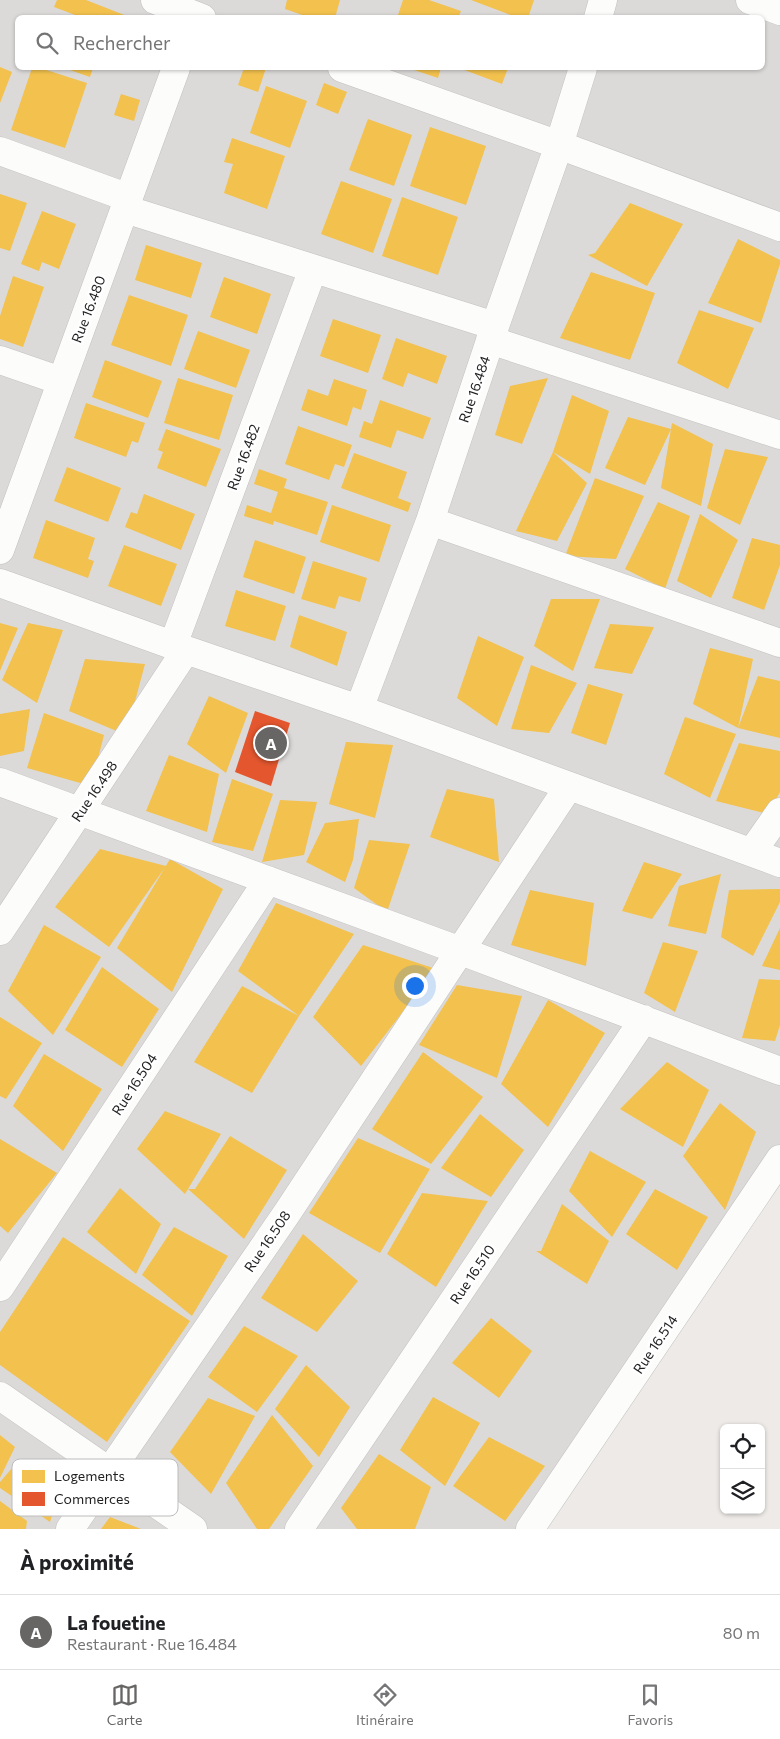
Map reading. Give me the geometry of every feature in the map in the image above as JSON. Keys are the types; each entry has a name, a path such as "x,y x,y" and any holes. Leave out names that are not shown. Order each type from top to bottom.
{"street":[{"path":"155,0 198,12"},
{"path":"599,15 604,0"},
{"path":"750,0 780,10"},
{"name":"Rue 16.480","path":"0,550 175,70"},
{"path":"348,70 559,145 780,227"},
{"name":"Rue 16.484","path":"358,709 430,521 492,333 559,145 582,70"},
{"path":"0,151 127,204 313,268 780,435"},
{"name":"Rue 16.482","path":"180,648 313,268"},
{"path":"0,360 61,381"},
{"path":"430,521 780,643"},
{"path":"0,583 180,648 358,709 780,863"},
{"name":"Rue 16.498","path":"0,931 80,812 180,648"},
{"path":"0,782 462,951 780,1071"},
{"name":"Rue 16.508","path":"118,1459 287,1213 462,951 569,786"},
{"path":"752,852 780,812"},
{"name":"Rue 16.504","path":"0,1287 9,1253 268,880"},
{"name":"Rue 16.510","path":"299,1529 644,1019"},
{"name":"Rue 16.514","path":"530,1529 780,1159"},
{"path":"0,1396 90,1459"},
{"name":"Rue 16.508","path":"70,1529 79,1516"},
{"path":"174,1516 193,1529"}],"shaded area":[{"path":"0,0 780,0 780,1147 530,1529 0,1529"}],"building: Logements":[{"path":"57,0 86,0 124,15 75,15 54,7"},
{"path":"287,0 340,0 336,15 302,15 285,9"},
{"path":"403,0 429,0 461,11 459,15 398,15"},
{"path":"471,0 534,0 529,15 511,15"},
{"path":"0,67 12,72 0,103"},
{"path":"31,70 46,70 87,83 65,148 11,130"},
{"path":"70,70 92,70 90,77"},
{"path":"243,70 265,70 258,92 238,85"},
{"path":"414,70 440,70 438,78"},
{"path":"464,70 507,70 502,84"},
{"path":"324,83 347,92 338,114 316,105"},
{"path":"266,86 307,101 290,148 250,133"},
{"path":"121,94 140,100 134,121 114,115"},
{"path":"368,119 412,135 394,186 349,170"},
{"path":"430,127 486,146 466,205 410,186"},
{"path":"232,138 285,156 267,209 224,193 233,164 224,162"},
{"path":"341,181 392,199 373,253 321,234"},
{"path":"0,194 27,203 10,251 0,248"},
{"path":"402,197 458,217 438,275 382,256"},
{"path":"630,203 683,224 647,286 588,255 595,253"},
{"path":"42,211 76,224 59,269 42,262 39,271 21,264"},
{"path":"738,239 780,260 761,323 708,303"},
{"path":"146,245 202,263 191,298 135,280"},
{"path":"591,272 655,293 630,360 560,338"},
{"path":"13,276 44,287 23,347 0,339 0,316"},
{"path":"224,277 271,294 257,334 210,317"},
{"path":"129,295 188,315 171,366 111,345"},
{"path":"699,310 754,328 728,389 677,363"},
{"path":"333,319 381,335 368,373 320,356"},
{"path":"198,331 250,350 236,388 184,369"},
{"path":"396,338 447,356 437,384 408,373 403,387 382,379"},
{"path":"105,360 162,381 148,418 92,397"},
{"path":"178,378 233,395 219,440 164,423"},
{"path":"548,378 522,444 495,435 510,386"},
{"path":"334,379 367,390 361,410 353,407 347,426 301,410 308,389 328,396"},
{"path":"572,395 609,411 590,474 553,452"},
{"path":"380,400 431,418 423,439 397,430 391,448 359,437 364,421 372,424"},
{"path":"86,403 145,423 138,443 132,441 126,457 74,438"},
{"path":"628,417 671,429 645,485 605,468"},
{"path":"672,423 713,444 701,506 661,488"},
{"path":"298,426 352,445 344,467 335,464 329,480 285,464"},
{"path":"166,429 221,449 206,487 157,468 163,452 158,450"},
{"path":"725,449 768,457 740,525 707,508"},
{"path":"553,452 587,483 557,541 516,531"},
{"path":"354,453 407,472 398,498 411,503 408,512 341,488"},
{"path":"67,467 121,488 108,522 54,501"},
{"path":"259,469 287,479 284,488 328,502 317,535 274,521 273,525 244,516 247,505 271,513 278,492 254,484"},
{"path":"595,478 644,496 616,559 565,556"},
{"path":"144,494 195,514 181,550 125,527 131,512 137,514"},
{"path":"658,502 690,516 665,589 625,569"},
{"path":"332,505 391,525 379,562 320,542"},
{"path":"700,514 738,540 711,598 677,581"},
{"path":"46,520 95,538 88,559 94,561 88,578 33,558"},
{"path":"752,538 780,545 780,565 764,610 732,598"},
{"path":"255,540 306,557 294,594 243,577"},
{"path":"124,545 177,564 161,606 108,586"},
{"path":"313,561 367,578 360,602 339,596 335,609 301,599"},
{"path":"236,590 286,606 275,641 225,626"},
{"path":"551,599 600,599 573,671 534,646"},
{"path":"299,615 347,632 337,666 290,647"},
{"path":"0,623 18,628 0,671"},
{"path":"28,623 63,630 37,703 2,680"},
{"path":"610,624 654,627 632,674 594,668"},
{"path":"478,636 524,657 497,726 457,698"},
{"path":"710,648 753,659 738,728 693,704"},
{"path":"85,659 145,664 126,735 69,711"},
{"path":"531,665 577,683 549,733 511,729"},
{"path":"758,676 780,681 780,738 738,728"},
{"path":"588,684 623,694 606,745 571,733"},
{"path":"209,696 248,713 226,773 187,744"},
{"path":"30,709 24,751 0,756 0,714"},
{"path":"44,713 104,735 91,786 27,768"},
{"path":"685,717 736,734 710,798 664,774"},
{"path":"346,742 393,745 375,818 329,804"},
{"path":"739,743 780,751 780,792 768,814 716,801"},
{"path":"169,755 219,774 207,832 146,811"},
{"path":"232,779 273,794 253,851 212,842"},
{"path":"447,789 494,799 499,862 430,837"},
{"path":"280,800 317,802 304,855 262,862"},
{"path":"359,819 353,860 345,882 306,862 325,823"},
{"path":"369,840 410,844 387,912 354,888"},
{"path":"100,849 166,866 109,947 55,907"},
{"path":"170,859 223,889 172,992 117,948"},
{"path":"644,862 682,874 652,919 622,911"},
{"path":"721,874 706,934 668,926 679,886"},
{"path":"780,889 780,902 753,956 721,937 729,890"},
{"path":"530,890 594,903 586,966 511,945"},
{"path":"276,903 354,934 299,1016 238,971"},
{"path":"44,925 101,957 53,1035 8,991"},
{"path":"780,928 780,970 762,966"},
{"path":"663,942 698,951 675,1012 644,993"},
{"path":"363,945 436,969 361,1066 313,1017"},
{"path":"102,967 159,1009 122,1067 65,1030"},
{"path":"759,979 780,980 780,1025 775,1041 742,1038"},
{"path":"457,985 522,996 497,1078 419,1045"},
{"path":"242,986 299,1016 252,1093 194,1062"},
{"path":"548,1000 605,1033 548,1127 501,1084"},
{"path":"0,1017 42,1043 6,1099 0,1096"},
{"path":"423,1052 483,1097 431,1164 372,1129"},
{"path":"44,1054 102,1089 63,1151 13,1106"},
{"path":"667,1062 709,1090 683,1147 620,1109"},
{"path":"720,1103 756,1132 725,1210 683,1156"},
{"path":"165,1111 221,1134 185,1194 137,1149"},
{"path":"480,1114 524,1150 491,1197 441,1168"},
{"path":"230,1136 287,1170 244,1239 188,1189 195,1189"},
{"path":"358,1138 430,1169 380,1253 309,1213"},
{"path":"0,1139 57,1173 8,1233 0,1226"},
{"path":"590,1151 646,1182 612,1237 569,1191"},
{"path":"120,1188 161,1224 136,1274 87,1232"},
{"path":"655,1189 708,1217 677,1270 626,1234"},
{"path":"422,1193 488,1201 436,1287 387,1254"},
{"path":"562,1204 609,1241 587,1284 536,1251 541,1251"},
{"path":"174,1227 228,1256 192,1316 142,1275"},
{"path":"303,1234 358,1281 317,1332 261,1298"},
{"path":"63,1237 190,1321 107,1442 0,1365 0,1332"},
{"path":"491,1318 532,1351 499,1398 452,1363"},
{"path":"244,1326 298,1356 257,1412 208,1377"},
{"path":"306,1365 350,1407 319,1457 275,1409"},
{"path":"433,1397 480,1423 445,1486 400,1450"},
{"path":"208,1398 255,1416 211,1494 170,1452"},
{"path":"272,1415 313,1466 269,1529 257,1529 226,1483"},
{"path":"0,1435 15,1447 0,1478"},
{"path":"489,1437 545,1466 505,1521 453,1486"},
{"path":"379,1454 431,1487 415,1529 357,1529 341,1508"},
{"path":"12,1468 12,1496 0,1488 0,1482"},
{"path":"0,1501 12,1510 12,1516 20,1516 27,1521 26,1529 0,1529"},
{"path":"41,1516 52,1516 50,1522"},
{"path":"110,1517 141,1529 101,1529"}],"building: Commerces":[{"path":"255,711 290,723 271,786 235,772"}],"place":[{"name":"La fouetine","path":"271,743"}]}
